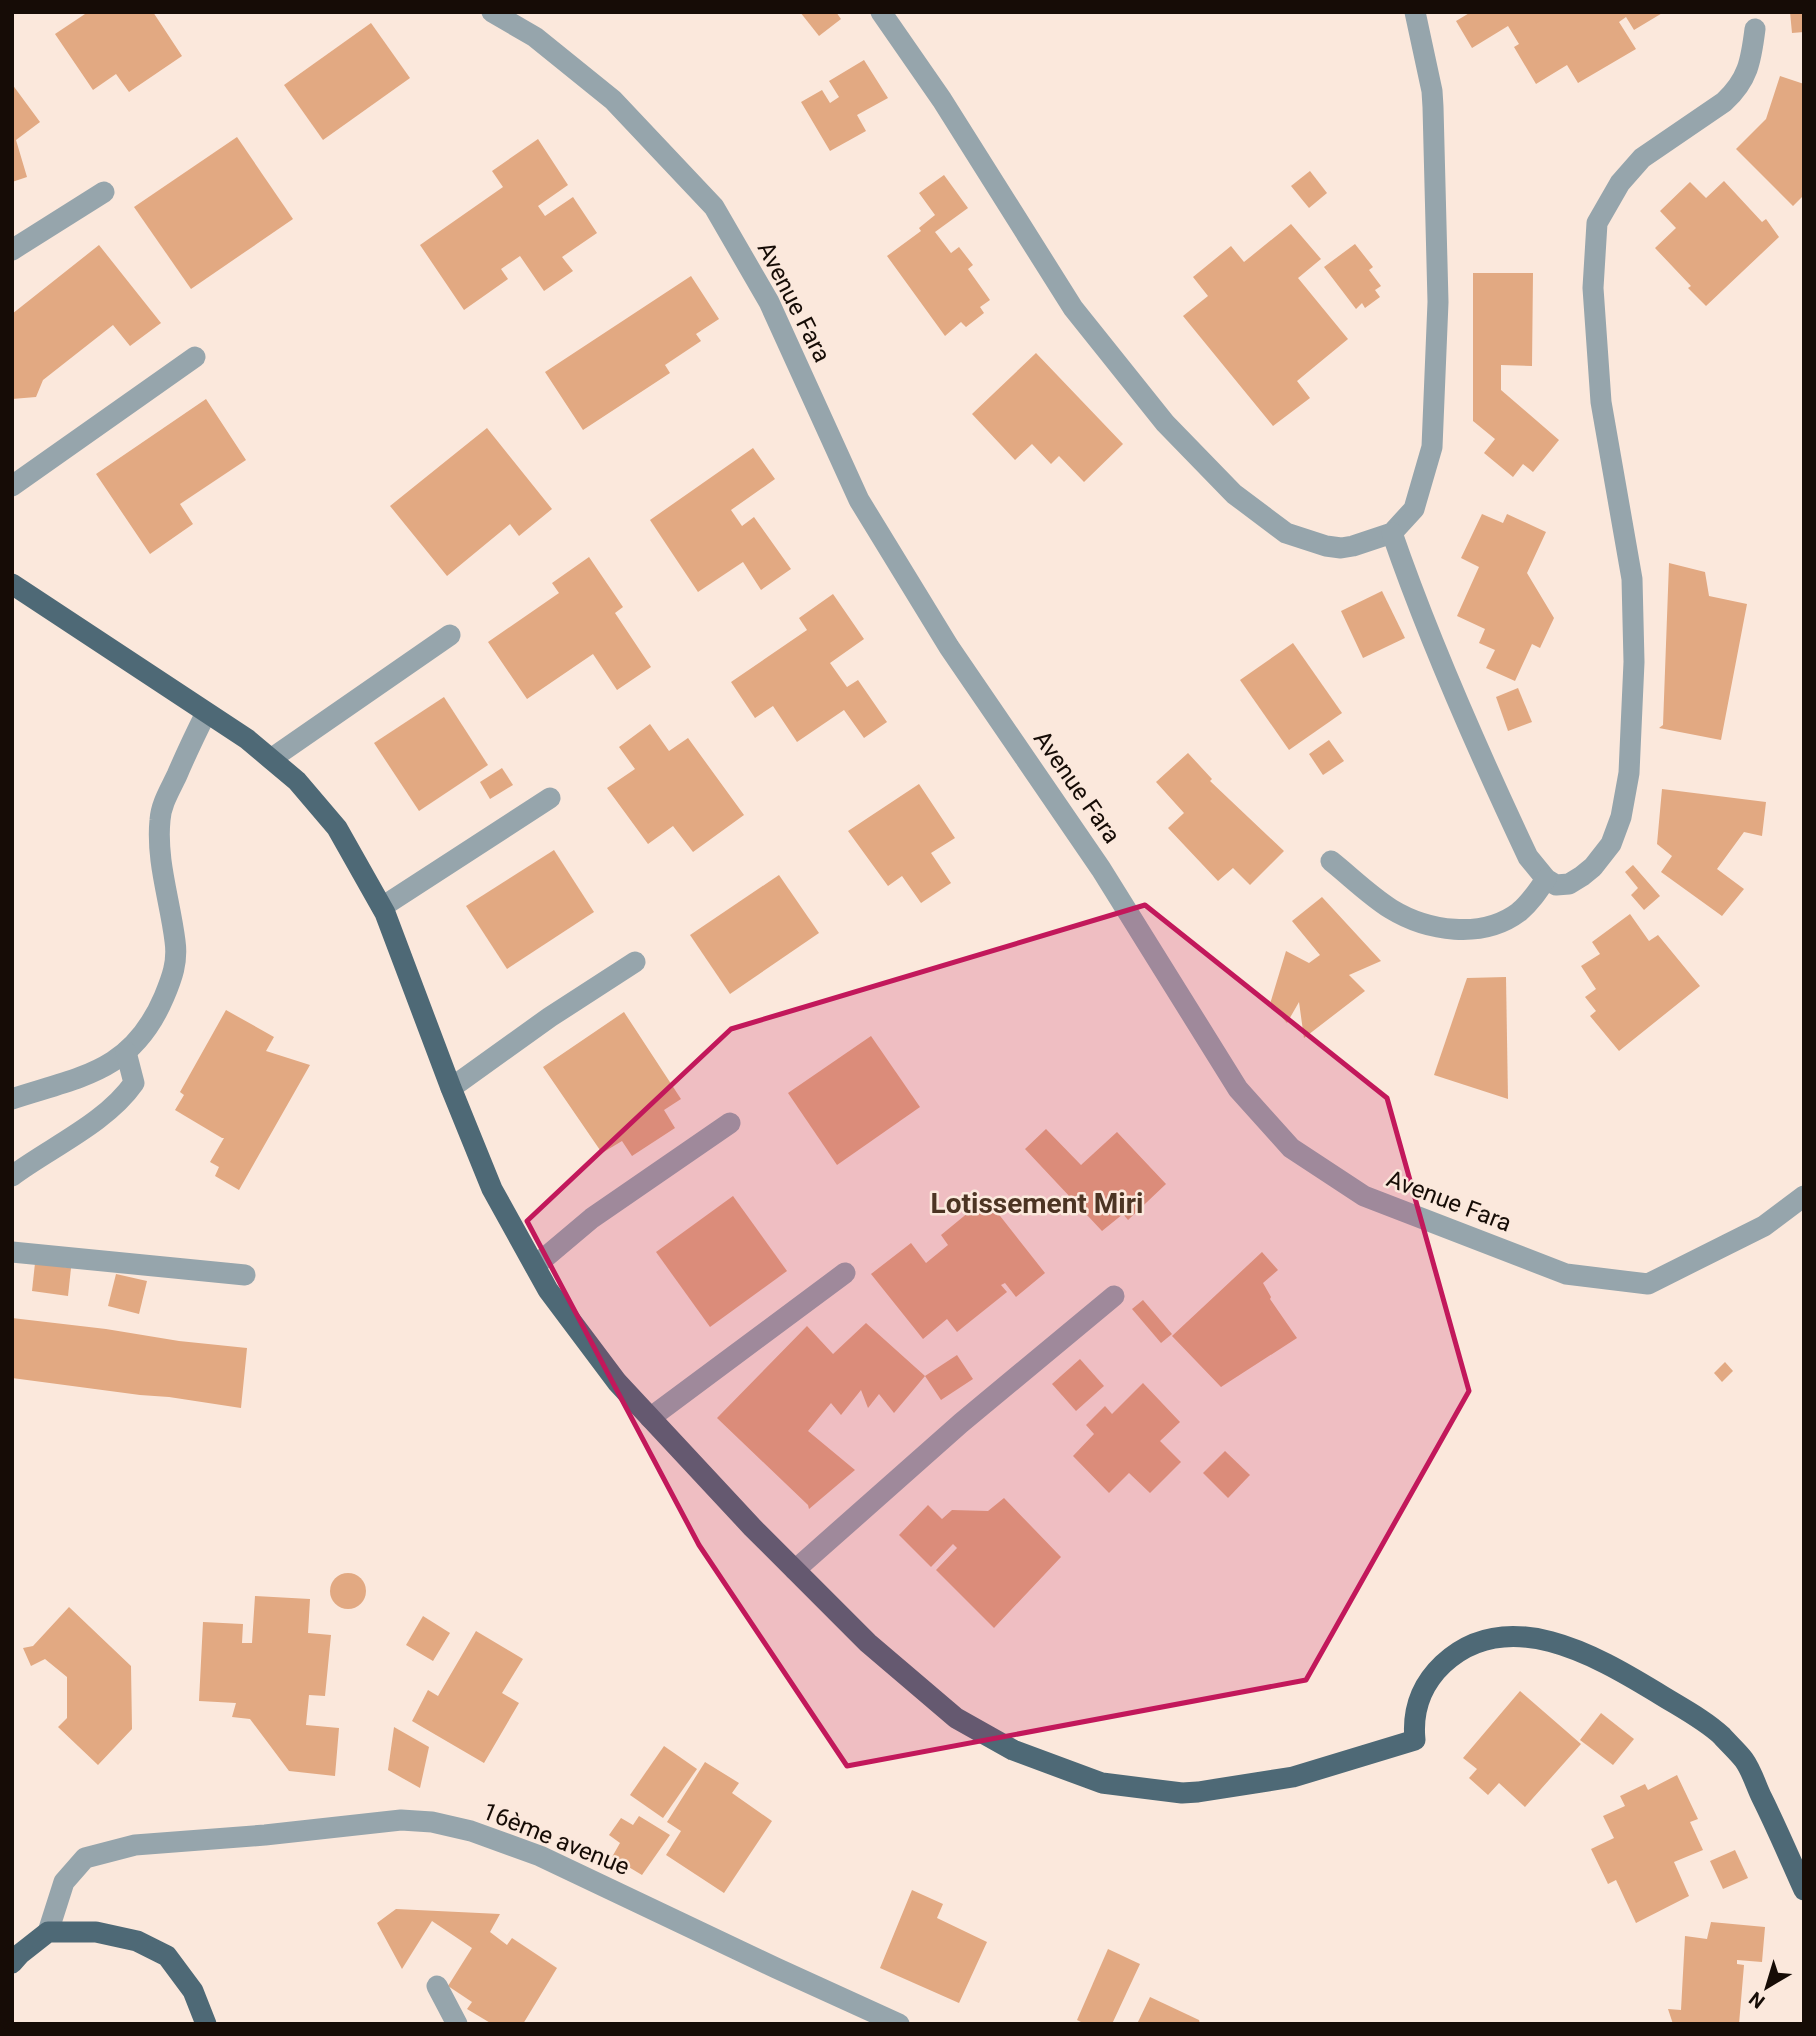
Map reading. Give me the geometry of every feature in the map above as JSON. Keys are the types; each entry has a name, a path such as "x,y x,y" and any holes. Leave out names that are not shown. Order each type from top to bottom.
{"main road":[{"path":"12,584 247,739 297,781 337,828 382,907 492,1189 548,1290 617,1382 683,1455 868,1643 956,1718 1013,1750 1102,1783 1182,1793 1198,1792 1293,1777 1415,1740 1413,1728 1418,1700 1431,1675 1454,1654 1480,1640 1509,1636 1535,1638 1577,1649 1635,1680 1720,1734 1744,1760 1804,1890"},
{"path":"12,1963 48,1932 96,1932 137,1941 167,1956 193,1991 206,2024"}],"street":[{"name":"Avenue Fara","path":"492,12 535,37 613,100 714,207 769,302 859,500 948,648 1101,869 1238,1089 1291,1148 1364,1196 1566,1274 1648,1284 1764,1226 1804,1196"},
{"path":"881,12 942,100 1073,308 1165,423 1234,494 1286,533 1341,548 1392,533 1414,509 1432,447 1438,302 1433,107 1415,12"},
{"path":"1392,533 1410,585 1528,857 1546,878 1556,885 1569,884 1582,876 1602,856 1617,831 1629,773 1634,662 1632,579 1601,402 1593,288 1597,223 1620,183 1642,158 1736,91 1745,78 1750,62 1755,29"},
{"path":"12,250 104,192"},
{"path":"12,486 195,357"},
{"path":"271,759 450,635"},
{"path":"12,1099 98,1071 126,1052 155,1017 174,972 177,957 160,860 161,807 206,713"},
{"path":"382,907 550,798"},
{"path":"1331,861 1391,909 1418,923 1450,930 1476,930 1518,913 1536,895 1546,878"},
{"path":"451,1088 550,1017 635,962"},
{"path":"12,1175 80,1132 126,1094 134,1083 126,1052"},
{"path":"535,1266 592,1218 730,1123"},
{"path":"12,1252 245,1275"},
{"path":"650,1418 845,1273"},
{"path":"795,1570 961,1423 1114,1296"},
{"name":"16ème avenue","path":"48,1932 64,1881 85,1858 135,1845 265,1835 401,1820 432,1822 471,1831 540,1856 899,2024"},
{"path":"437,1986 457,2024"}],"highlighted area":[{"path":"1145,905 1387,1098 1469,1391 1306,1680 847,1766 699,1545 527,1221 731,1029"}],"building":[{"path":"88,12 153,12 182,56 129,92 116,74 93,90 55,34"},
{"path":"800,12 836,12 841,19 819,36"},
{"path":"1471,12 1664,12 1634,30 1626,17 1619,22 1636,49 1578,83 1567,65 1536,84 1514,47 1519,44 1508,26 1472,48 1456,21"},
{"path":"1790,12 1804,12 1804,32 1792,33"},
{"path":"371,23 410,78 323,140 284,85"},
{"path":"864,60 888,98 857,115 866,131 830,151 801,102 822,90 830,103 839,97 829,81"},
{"path":"1780,76 1804,84 1804,195 1793,206 1736,149 1766,119"},
{"path":"12,84 40,122 16,140 27,177 12,182"},
{"path":"237,137 293,219 191,289 134,207"},
{"path":"538,139 568,185 538,206 545,216 573,197 597,233 562,257 573,271 544,291 520,256 501,269 508,279 464,310 420,245 503,187 492,171"},
{"path":"1310,171 1327,193 1309,208 1291,186"},
{"path":"944,175 968,208 935,232 951,253 959,247 973,265 968,269 990,300 980,307 984,313 966,327 961,322 945,336 887,256 921,231 919,228 935,215 919,193"},
{"path":"1724,181 1762,222 1766,219 1779,237 1706,306 1655,248 1676,228 1660,211 1690,182 1706,198"},
{"path":"1291,224 1321,259 1298,278 1348,339 1297,381 1310,398 1273,426 1183,316 1208,296 1193,277 1231,246 1244,262"},
{"path":"1355,244 1373,267 1369,270 1381,286 1375,290 1380,297 1365,308 1362,303 1356,309 1324,267"},
{"path":"99,245 161,323 130,346 113,325 43,380 36,397 12,399 12,314"},
{"path":"1473,273 1533,273 1532,366 1501,365 1501,390 1559,440 1533,472 1523,464 1513,477 1484,453 1495,439 1473,421"},
{"path":"691,276 719,319 696,334 701,341 665,365 670,373 583,430 545,372"},
{"path":"1036,353 1123,444 1084,482 1059,456 1051,464 1032,444 1015,460 972,414"},
{"path":"206,399 246,460 180,504 193,524 150,554 96,474"},
{"path":"487,428 552,509 519,536 510,524 447,576 390,506"},
{"path":"753,448 775,479 731,510 742,526 754,517 791,569 761,590 743,562 698,592 650,520"},
{"path":"1482,514 1503,523 1507,514 1546,532 1527,573 1554,618 1540,648 1532,644 1515,681 1486,668 1495,650 1479,643 1485,629 1457,616 1479,567 1461,558"},
{"path":"589,557 623,607 615,613 651,667 617,690 593,654 527,699 488,642 559,593 552,583"},
{"path":"1669,563 1705,572 1709,596 1747,604 1721,740 1659,728 1663,725"},
{"path":"1382,591 1405,638 1363,658 1341,611"},
{"path":"833,594 864,639 830,663 847,687 858,680 887,722 864,738 844,710 797,742 773,706 755,718 731,682 807,630 799,618"},
{"path":"1293,643 1342,713 1289,750 1240,680"},
{"path":"1518,688 1532,722 1508,731 1496,697"},
{"path":"444,697 488,765 419,811 374,743"},
{"path":"650,724 669,751 688,738 744,815 693,852 673,826 648,844 607,788 635,769 619,747"},
{"path":"1329,740 1344,761 1323,775 1309,754"},
{"path":"1188,753 1212,779 1210,781 1284,851 1250,885 1233,868 1218,881 1168,828 1184,813 1156,782"},
{"path":"502,768 513,785 490,799 480,782"},
{"path":"919,784 955,838 931,853 951,883 921,903 902,876 888,886 848,831"},
{"path":"1662,789 1766,802 1762,836 1744,832 1717,869 1744,889 1722,916 1661,872 1672,856 1657,844"},
{"path":"554,850 594,912 507,969 466,906"},
{"path":"1633,865 1660,896 1644,910 1631,895 1638,888 1625,872"},
{"path":"779,875 819,933 730,994 690,935"},
{"path":"1322,897 1381,961 1349,975 1365,991 1304,1038 1299,1002 1287,1023 1270,1004 1286,951 1309,963 1320,955 1292,921"},
{"path":"1630,914 1649,941 1658,935 1700,986 1619,1051 1590,1016 1596,1011 1585,997 1596,989 1581,966 1600,954 1592,942"},
{"path":"1506,977 1508,1099 1434,1075 1467,978"},
{"path":"226,1010 274,1037 266,1051 310,1065 239,1190 215,1176 219,1167 210,1162 224,1138 175,1110 184,1095 180,1092"},
{"path":"624,1012 681,1099 664,1110 675,1128 632,1156 622,1141 602,1153 543,1067"},
{"path":"871,1036 920,1107 837,1165 788,1093"},
{"path":"1046,1129 1081,1165 1117,1132 1166,1184 1128,1220 1123,1214 1102,1231 1025,1149"},
{"path":"733,1196 787,1271 710,1327 656,1252"},
{"path":"986,1198 1045,1273 1016,1297 1005,1283 1001,1285 1007,1292 957,1332 947,1319 923,1339 871,1274 911,1243 926,1263 948,1245 941,1235"},
{"path":"1262,1252 1278,1270 1263,1283 1270,1299 1297,1338 1221,1387 1172,1336"},
{"path":"35,1263 71,1268 68,1296 32,1291"},
{"path":"116,1274 147,1281 139,1314 108,1306"},
{"path":"1143,1300 1172,1334 1161,1343 1132,1309"},
{"path":"12,1318 247,1348 241,1408 12,1378"},
{"path":"866,1323 925,1376 894,1413 879,1394 868,1408 861,1390 841,1415 831,1403 808,1431 855,1470 809,1509 808,1505 717,1418 807,1326 833,1354"},
{"path":"957,1355 973,1379 941,1400 925,1376"},
{"path":"1080,1359 1104,1386 1076,1411 1052,1384"},
{"path":"1725,1362 1733,1371 1722,1382 1714,1373"},
{"path":"1143,1383 1180,1422 1160,1441 1181,1462 1150,1493 1129,1473 1109,1493 1073,1456 1094,1434 1086,1425 1105,1406 1112,1414"},
{"path":"1225,1451 1250,1475 1228,1498 1203,1473"},
{"path":"1004,1498 1061,1557 994,1628 936,1570 957,1548 953,1544 931,1567 899,1535 928,1505 942,1519 952,1510 988,1511"},
{"path":"348,1573 361,1578 366,1591 361,1604 348,1609 335,1604 330,1591 335,1578"},
{"path":"255,1596 310,1599 308,1633 331,1635 325,1696 309,1695 306,1725 339,1728 335,1776 289,1771 250,1719 232,1717 236,1703 199,1701 203,1622 243,1624 242,1643 252,1643"},
{"path":"69,1607 131,1666 132,1729 98,1765 58,1727 67,1718 67,1677 45,1659 31,1666 23,1648 33,1646"},
{"path":"423,1616 450,1633 433,1661 406,1645"},
{"path":"476,1631 523,1659 502,1693 519,1703 484,1763 412,1721 428,1690 438,1696"},
{"path":"1520,1691 1581,1744 1525,1807 1499,1783 1488,1795 1469,1778 1477,1769 1463,1758"},
{"path":"1601,1713 1634,1739 1613,1765 1580,1740"},
{"path":"394,1727 429,1747 420,1788 388,1770"},
{"path":"664,1746 697,1769 663,1818 630,1795"},
{"path":"705,1762 739,1783 732,1793 772,1821 724,1893 666,1855 681,1831 667,1822"},
{"path":"1677,1775 1698,1819 1690,1822 1703,1850 1674,1862 1689,1896 1636,1923 1616,1880 1608,1884 1591,1849 1614,1838 1603,1816 1625,1806 1620,1796 1645,1784 1648,1790"},
{"path":"639,1816 670,1835 642,1875 612,1857 620,1843 609,1835 621,1818 633,1825"},
{"path":"1735,1850 1748,1878 1723,1889 1710,1861"},
{"path":"912,1890 943,1904 937,1918 987,1942 959,2003 880,1968"},
{"path":"396,1909 500,1914 490,1932 507,1945 512,1938 557,1968 523,2024 492,2024 467,2009 472,2002 448,1986 472,1948 432,1921 402,1969 377,1923"},
{"path":"1711,1922 1765,1927 1762,1962 1737,1960 1737,1964 1744,1965 1739,2024 1673,2024 1668,2009 1681,2010 1685,1936 1707,1939"},
{"path":"1108,1949 1140,1964 1112,2024 1085,2024 1077,2020"},
{"path":"1150,1997 1199,2020 1200,2024 1137,2024"}],"district":[{"name":"Lotissement Miri","path":"1037,1203"}]}
